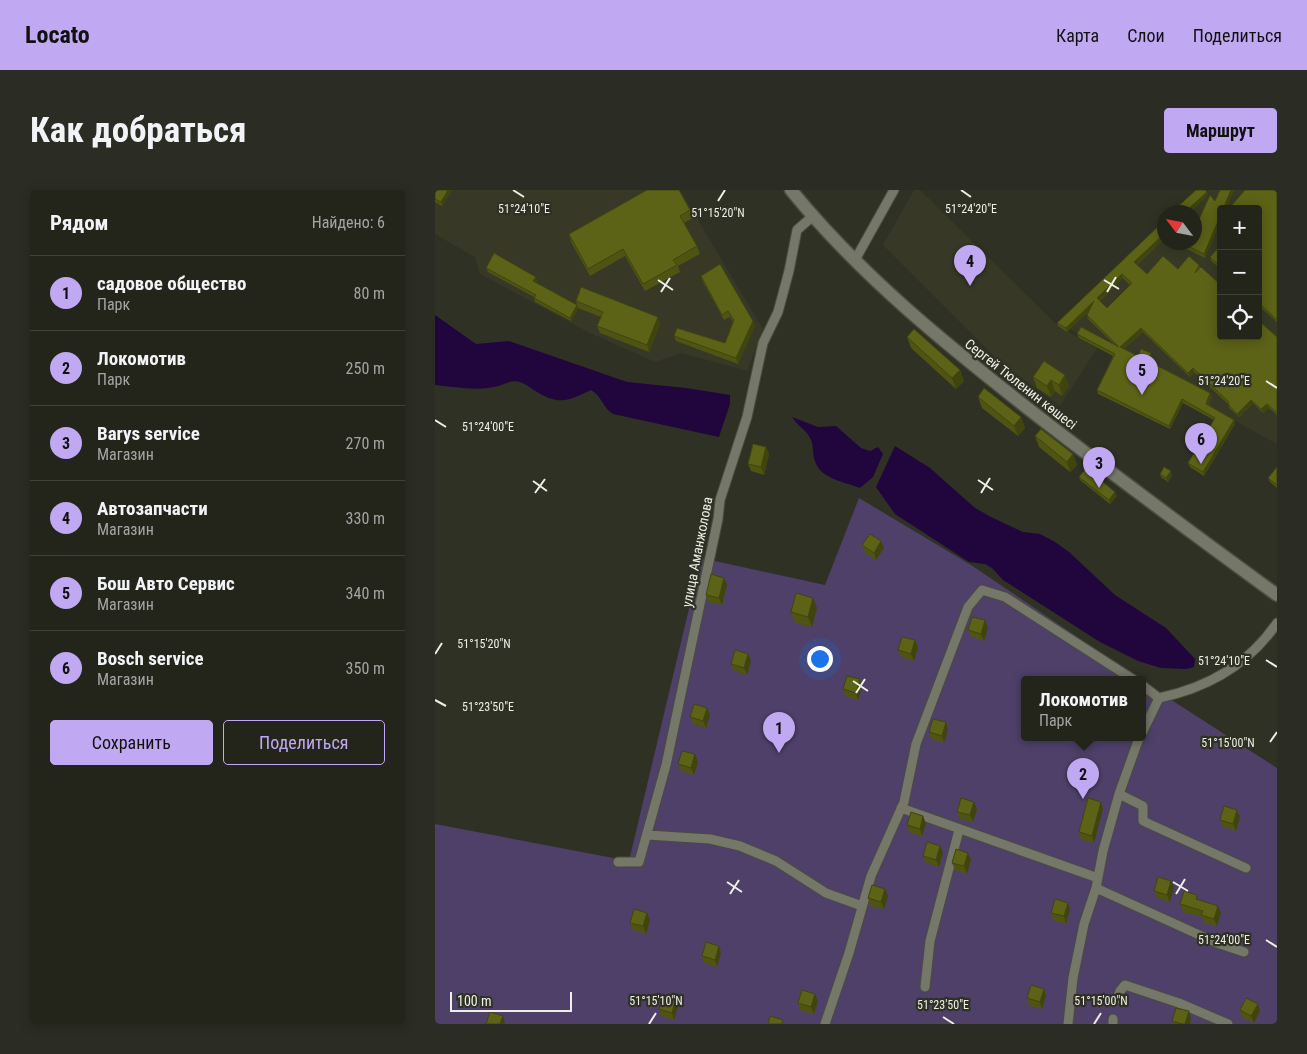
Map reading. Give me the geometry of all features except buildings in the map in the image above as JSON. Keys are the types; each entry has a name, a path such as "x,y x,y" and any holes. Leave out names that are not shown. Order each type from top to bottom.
{"main road":[{"name":"Сергей Тюленин көшесі","path":"791,190 855,260 921,323 984,375 1142,496 1277,595"}],"street":[{"path":"855,260 895,190"},
{"name":"улица Аманжолова","path":"618,862 639,862 648,835 666,765 698,618 718,519 720,500 747,417 763,343 778,312 797,230 813,216"},
{"path":"825,1024 871,876 901,808 916,744 968,607 982,590 1005,597 1128,676"},
{"path":"1146,689 1159,698 1179,694 1212,679 1242,663 1263,643 1277,623"},
{"path":"1146,725 1159,698"},
{"path":"1068,1024 1073,978 1085,924 1096,888 1119,794 1138,741"},
{"path":"1119,794 1143,806 1143,821 1246,868"},
{"path":"901,808 1098,878"},
{"path":"925,987 930,942 959,830"},
{"path":"648,835 710,839 740,846 776,861 826,893 862,906"},
{"path":"1096,888 1217,943 1244,952"},
{"path":"1117,1000 1120,991 1125,985 1179,1003 1228,1024"}],"shaded area":[{"path":"435,190 680,190 763,329 747,371 682,353 655,362 588,332 480,274 475,257 435,234"},
{"path":"914,190 920,190 1058,326 1097,348 1060,406 1000,362 883,245"},
{"path":"1204,190 1277,190 1277,444 1064,326 1157,235 1157,250 1202,250 1202,205 1188,205"},
{"path":"435,315 476,344 509,341 627,382 730,395 730,404 719,437 613,414 606,408 598,395 591,390 571,399 559,400 545,396 517,381 479,389 435,385"},
{"path":"792,417 818,427 836,426 861,448 870,451 878,447 883,454 873,477 860,488 827,476 815,461 810,438"},
{"path":"895,446 930,468 975,508 1023,532 1040,534 1069,552 1115,595 1166,628 1195,659 1194,667 1186,669 1161,668 1138,661 1100,642 1003,580 992,568 985,564 969,562 895,514 876,487"},
{"path":"859,498 971,565 1135,676 1021,676 1021,741 1146,741 1146,684 1277,768 1277,1024 435,1024 435,824 629,861 701,558 825,585"}],"place":[{"name":"Автозапчасти","path":"970,286"},
{"name":"Бош Авто Сервис","path":"1142,395"},
{"name":"Bosch service","path":"1201,464"},
{"name":"Barys service","path":"1099,488"},
{"name":"садовое общество","path":"779,753"},
{"name":"Локомотив","path":"1083,799"}]}
